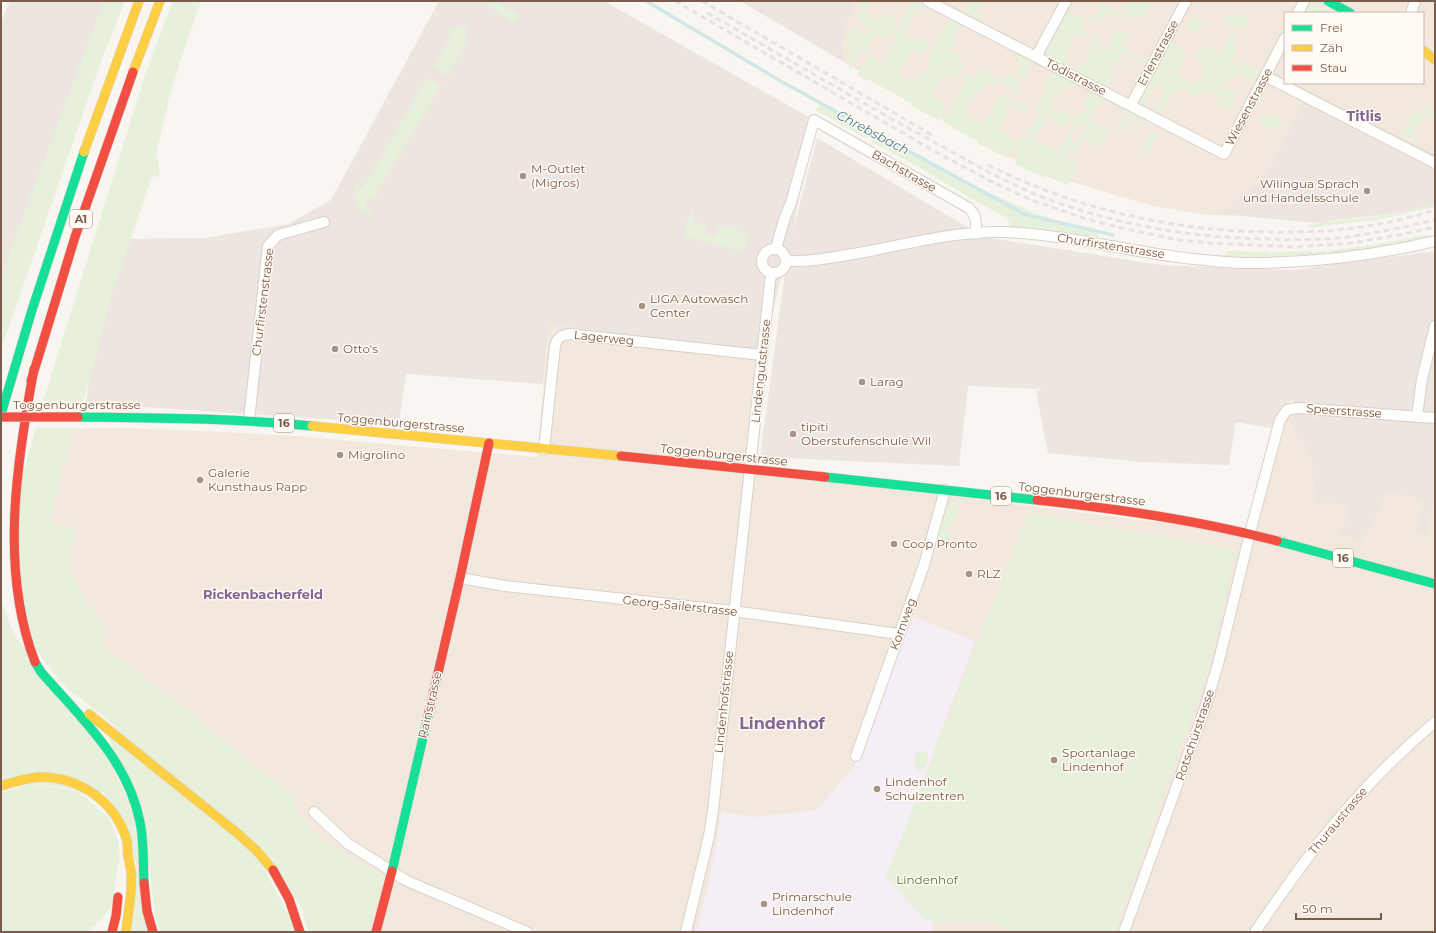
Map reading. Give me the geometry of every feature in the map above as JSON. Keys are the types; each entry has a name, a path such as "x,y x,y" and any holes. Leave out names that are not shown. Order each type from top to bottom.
{"main road":[{"name":"A1","path":"1,415 15,364 56,234 96,114 139,1"},
{"name":"A1","path":"13,440 57,293 94,180 160,1"},
{"path":"1328,1 1348,12"},
{"path":"1424,51 1435,55"},
{"path":"1424,51 1435,60"},
{"path":"6,519 34,369"},
{"name":"Toggenburgerstrasse","path":"1,415 249,420 818,476 1113,509 1175,519 1250,534 1435,584"},
{"name":"Rainstrasse","path":"376,932 392,871 460,578 489,443"},
{"path":"13,621 25,648 41,672 109,751 131,789 142,830 146,908 153,932"},
{"path":"57,689 229,825 255,850 272,869 290,898 298,920 300,932"},
{"path":"1,786 24,779 49,777 68,780 87,789 106,804 122,827 127,841 131,871 126,932"},
{"path":"122,871 128,857"},
{"path":"112,932 116,916 120,885"}],"street":[{"name":"Tödistrasse","path":"928,1 1224,154"},
{"path":"1036,57 1066,1"},
{"name":"Erlenstrasse","path":"1131,105 1186,1"},
{"path":"1298,12 1304,1"},
{"path":"1411,12 1416,1"},
{"name":"Wiesenstrasse","path":"1224,154 1284,40"},
{"path":"1265,76 1435,163"},
{"name":"Bachstrasse","path":"776,248 785,217 791,203 814,120 969,208 974,213 976,220 976,234"},
{"name":"Churfirstenstrasse","path":"249,420 268,246 278,234 324,222"},
{"name":"Churfirstenstrasse","path":"787,261 820,260 952,236 1001,232 1178,257 1259,263 1352,257 1408,248 1435,241"},
{"path":"776,248 785,254 787,261 785,268 782,271 778,273 771,273 763,266 762,258 766,252 776,248"},
{"name":"Lindengutstrasse","path":"749,470 756,421 771,273"},
{"path":"1417,416 1422,380 1435,326"},
{"name":"Lagerweg","path":"544,449 555,346 556,341 564,335 762,355"},
{"name":"Speerstrasse","path":"1250,534 1280,420 1287,410 1298,408 1435,418"},
{"name":"Lindenhofstrasse","path":"686,932 713,811 749,470"},
{"name":"Kornweg","path":"856,756 924,565 945,490"},
{"name":"Rotschürstrasse","path":"1124,932 1205,708 1218,664 1250,534"},
{"name":"Georg-Sailerstrasse","path":"460,578 505,586 733,612 899,634"},
{"name":"Thuraustrasse","path":"1255,932 1292,879 1331,828 1370,783 1435,722"},
{"path":"314,812 347,843 407,881 527,932"}],"shaded area":[{"path":"10,1 107,1 1,276 1,22"},
{"path":"439,1 604,1 814,120 792,235 817,138 984,237 1161,265 1293,270 1435,251 1435,494 1427,535 1417,532 1424,499 1387,493 1362,541 1339,534 1351,506 1316,502 1311,453 1294,432 1293,400 1281,407 1271,428 1236,422 1229,465 1141,462 1048,453 1036,391 1042,389 968,386 959,466 760,457 788,250 762,355 549,325 543,384 406,374 399,424 86,403 102,288 130,239 205,238 289,224 331,200"},
{"path":"740,1 856,1 842,39 844,62"},
{"path":"856,1 1435,1 1435,204 1379,216 1356,217 1210,215 1153,206 1059,178 1014,159 970,136 844,62 842,39"},
{"path":"1307,97 1435,154 1435,205 1424,209 1315,223 1221,214 1264,178"},
{"path":"549,325 762,355 749,470 1250,534 1287,410 1435,418 1435,932 325,932 50,620 44,437 57,429 121,428 225,432 294,436 537,457"},
{"name":"Lindenhof Schulzentren","path":"911,616 975,641 906,825 923,918 933,922 931,932 696,932 709,881 722,812 753,817 816,810 853,769"}],"green space":[{"path":"104,1 125,1 102,59 1,350 1,276"},
{"path":"173,1 201,1 170,95 156,156 159,164 159,177 152,176 113,292 82,406 42,405 145,75"},
{"path":"485,1 496,1 519,16 514,23 495,11"},
{"path":"864,1 871,1 866,13 877,19 881,18 884,12 897,19 890,37 888,36 887,39 877,34 875,37 869,33 872,28 860,21 860,12"},
{"path":"912,1 916,1 924,5 921,9 924,11 922,14 917,13 913,15 904,33 906,37 913,39 914,36 929,44 926,51 920,53 912,49 899,74 914,83 923,72 926,73 931,63 928,56 949,18 961,24 954,37 955,39 950,50 961,55 958,61 964,64 957,79 943,73 931,96 946,105 938,120 911,106 911,103 857,75 867,60 866,56 869,53 872,54 866,67 871,58 884,63 895,41 898,44 899,43 892,39"},
{"path":"970,1 984,1 977,12 983,15 979,21 963,12 967,8"},
{"path":"1130,1 1152,1 1146,14 1142,17 1138,14 1136,16 1137,20 1123,14"},
{"path":"1100,3 1118,12 1114,18 1104,13 1100,22 1097,20 1092,23 1087,20 1091,15 1096,17 1100,9 1097,8"},
{"path":"1313,5 1322,6 1334,12 1305,12"},
{"path":"1068,12 1079,16 1084,27 1083,37 1073,34 1064,65 1049,57 1047,53 1057,30 1059,34 1063,35 1064,31 1058,29 1065,14"},
{"path":"1241,14 1249,22 1246,29 1240,27 1235,29 1223,24 1225,15 1232,16"},
{"path":"1195,18 1209,26 1203,23 1199,32 1187,30 1190,19"},
{"path":"460,26 469,27 465,32 468,39 448,76 433,67 453,33 447,28"},
{"path":"853,27 874,38 867,51 848,39"},
{"path":"1116,31 1125,33 1130,31 1124,48 1139,57 1141,56 1149,62 1147,66 1120,52 1120,55 1122,56 1121,61 1131,66 1130,68 1116,61 1111,69 1112,72 1115,73 1108,88 1075,71 1079,64 1083,66 1092,49 1089,47 1094,38 1099,41 1102,40 1097,47 1106,52"},
{"path":"1230,33 1237,35 1233,45 1237,54 1233,62 1224,59 1223,55 1220,54"},
{"path":"848,40 861,48 850,71"},
{"path":"1170,42 1185,49 1182,57 1185,58 1182,61 1184,62 1177,75 1159,63"},
{"path":"1200,45 1218,52 1217,55 1234,64 1237,60 1260,72 1257,76 1248,73 1254,76 1252,80 1238,73 1235,77 1229,76 1224,85 1220,83 1214,94 1212,93 1211,96 1200,90 1196,96 1180,88 1179,91 1174,89 1160,115 1154,112 1165,89 1155,83 1147,98 1149,99 1145,107 1141,103 1140,100 1142,94 1157,65 1195,86 1198,81 1199,82 1207,67 1194,59 1201,46"},
{"path":"1020,55 1034,63 1033,66 1030,64 1024,78 1021,77 1019,80 1018,74 1021,63 1017,56"},
{"path":"981,70 1002,77 996,88 987,83 984,85 983,83 979,84 984,87 982,91 975,91 966,111 968,112 966,118 972,118 985,124 1000,95 1030,109 1028,114 1013,105 1009,110 1007,109 1005,111 1007,113 1001,122 1002,123 999,130 1011,136 1010,139 1017,140 1007,158 979,144 977,141 943,122 966,81 963,79 964,75 974,77 977,71"},
{"path":"1009,72 1015,74 1018,87 1017,95 1004,83"},
{"path":"1054,72 1076,84 1074,88 1065,84 1061,94 1059,92 1055,95 1050,108 1057,112 1063,111 1072,114 1065,127 1034,111"},
{"path":"428,77 441,86 375,195 377,197 376,199 371,198 367,200 367,207 374,213 373,215 362,211 357,205 355,184 373,194 363,188"},
{"path":"1219,86 1227,91 1228,89 1235,93 1232,110 1217,102 1218,97 1215,95"},
{"path":"1094,94 1105,99 1103,104 1098,102 1089,119 1110,131 1101,147 1074,132 1077,131 1081,134 1083,133 1085,128 1084,125 1079,124 1076,128 1071,128 1079,112 1085,115 1088,109 1082,106 1088,97 1092,98"},
{"path":"821,103 871,131 867,139 816,110"},
{"path":"1424,106 1435,112 1435,121 1429,118 1430,116 1424,114 1412,137 1418,140 1420,139 1421,141 1419,144 1402,136 1402,132 1413,111 1420,113"},
{"path":"1128,111 1145,119 1141,124 1130,120 1125,125 1126,128 1124,132 1118,129"},
{"path":"1263,114 1268,116 1270,114 1277,117 1276,120 1282,124 1278,132 1278,129 1273,126 1270,129 1258,123"},
{"path":"1036,117 1045,121 1039,133 1035,137 1028,134"},
{"path":"878,131 962,180 1034,213 1099,233 1098,238 1058,231 1011,227 1007,218 872,142"},
{"path":"1069,132 1074,136 1072,137 1072,145 1080,138 1083,139 1076,154 1068,151 1066,154 1060,151"},
{"path":"1151,132 1160,137 1155,140 1148,154 1141,151"},
{"path":"1022,136 1041,143 1036,157 1042,144 1079,163 1068,185 1046,176 1045,178 1015,164 1018,158 1014,151"},
{"path":"1435,202 1435,207 1381,219 1309,228 1308,226 1319,223 1392,214"},
{"path":"691,209 693,210 692,214 695,215 693,222 707,226 705,234 716,236 719,226 729,228 728,226 738,229 740,232 749,234 743,252 684,236"},
{"path":"1426,235 1427,237 1422,239 1422,237 1420,237 1420,239 1396,244 1396,242 1393,242 1393,245 1362,250 1362,248 1360,248 1360,250 1329,254 1328,251 1364,247 1411,238 1412,239 1413,237"},
{"path":"1226,251 1268,252 1268,254 1271,254 1271,252 1326,251 1327,254 1267,257 1260,257 1260,255 1258,255 1258,257 1226,256"},
{"path":"36,428 75,428 63,467 50,521 76,528 69,559 71,572 86,602 97,618 106,626 103,645 110,653 182,706 265,775 298,799 293,806 319,839 383,876 369,932 308,932 299,901 104,717 66,687 31,643 10,575 22,477"},
{"path":"951,503 960,503 955,523 951,522 948,532 952,534 950,539 939,544 934,542 944,506 950,506"},
{"name":"Sportanlage Lindenhof","path":"1029,513 1236,550 1205,679 1114,932 1017,932 989,921 933,922 923,918 886,876"},
{"path":"1,591 2,602 13,633 107,756 133,810 148,932 130,932 136,863 104,793 1,780"},
{"path":"108,734 260,860 297,932 160,932 155,917 150,870"},
{"path":"921,751 925,752 929,756 927,764 923,770 919,771 915,765 914,758 916,753"},
{"path":"30,784 78,791 109,818 117,837 120,853 111,906 103,918 86,932 1,932 1,793"}],"waterway":[{"name":"Chrebsbach","path":"646,1 784,83 1026,215 1113,235"}],"railway":[{"path":"675,1 934,151 994,183 1034,201 1086,219 1125,229 1180,240 1210,243 1297,247 1353,243 1435,227"},
{"path":"702,1 932,135"},
{"path":"707,13 875,110 997,176 1037,195 1095,214 1124,222 1182,233 1292,240 1354,236 1435,220"},
{"path":"988,165 1022,181 1092,206 1165,223 1202,228 1277,232 1337,230 1389,222 1435,210"}],"traffic: fast":[{"path":"1328,1 1348,12"},
{"path":"1,414 32,310 84,152"},
{"path":"78,417 224,420 312,426"},
{"path":"825,477 1037,500"},
{"path":"1277,541 1435,584"},
{"path":"35,662 41,672 87,723 101,741 114,759 125,779 134,800 140,822 143,845 144,883"},
{"path":"392,871 429,712"}],"traffic: slow":[{"path":"84,152 139,1"},
{"path":"133,72 160,1"},
{"path":"1424,51 1435,60"},
{"path":"312,426 621,456"},
{"path":"89,714 237,833 256,850 273,870"},
{"path":"1,786 20,780 40,777 55,778 82,787 94,794 105,804 122,827 127,841 131,871 131,894 126,932"}],"traffic: jam":[{"path":"31,381 75,237 133,72"},
{"path":"34,369 27,405 17,480 15,555 18,591 24,627 35,662"},
{"path":"1,417 78,417"},
{"path":"429,712 489,443"},
{"path":"621,456 825,477"},
{"path":"1037,500 1097,507 1187,521 1277,541"},
{"path":"273,870 289,899 300,932"},
{"path":"376,932 392,871"},
{"path":"144,883 147,911 153,932"},
{"path":"112,932 116,916 118,897"}],"place":[{"name":"M-Outlet (Migros)","path":"523,176"},
{"name":"Wilingua Sprach und Handelsschule","path":"1367,191"},
{"name":"LIGA Autowasch Center","path":"642,306"},
{"name":"Otto's","path":"335,349"},
{"name":"Larag","path":"862,382"},
{"name":"tipiti Oberstufenschule Wil","path":"793,434"},
{"name":"Migrolino","path":"340,455"},
{"name":"Galerie Kunsthaus Rapp","path":"200,480"},
{"name":"Coop Pronto","path":"894,544"},
{"name":"RLZ","path":"969,574"},
{"name":"Sportanlage Lindenhof","path":"1054,760"},
{"name":"Lindenhof Schulzentren","path":"877,789"},
{"name":"Primarschule Lindenhof","path":"764,904"}],"district":[{"name":"Titlis","path":"1364,116"},
{"name":"Rickenbacherfeld","path":"263,594"},
{"name":"Lindenhof","path":"782,723"}]}
